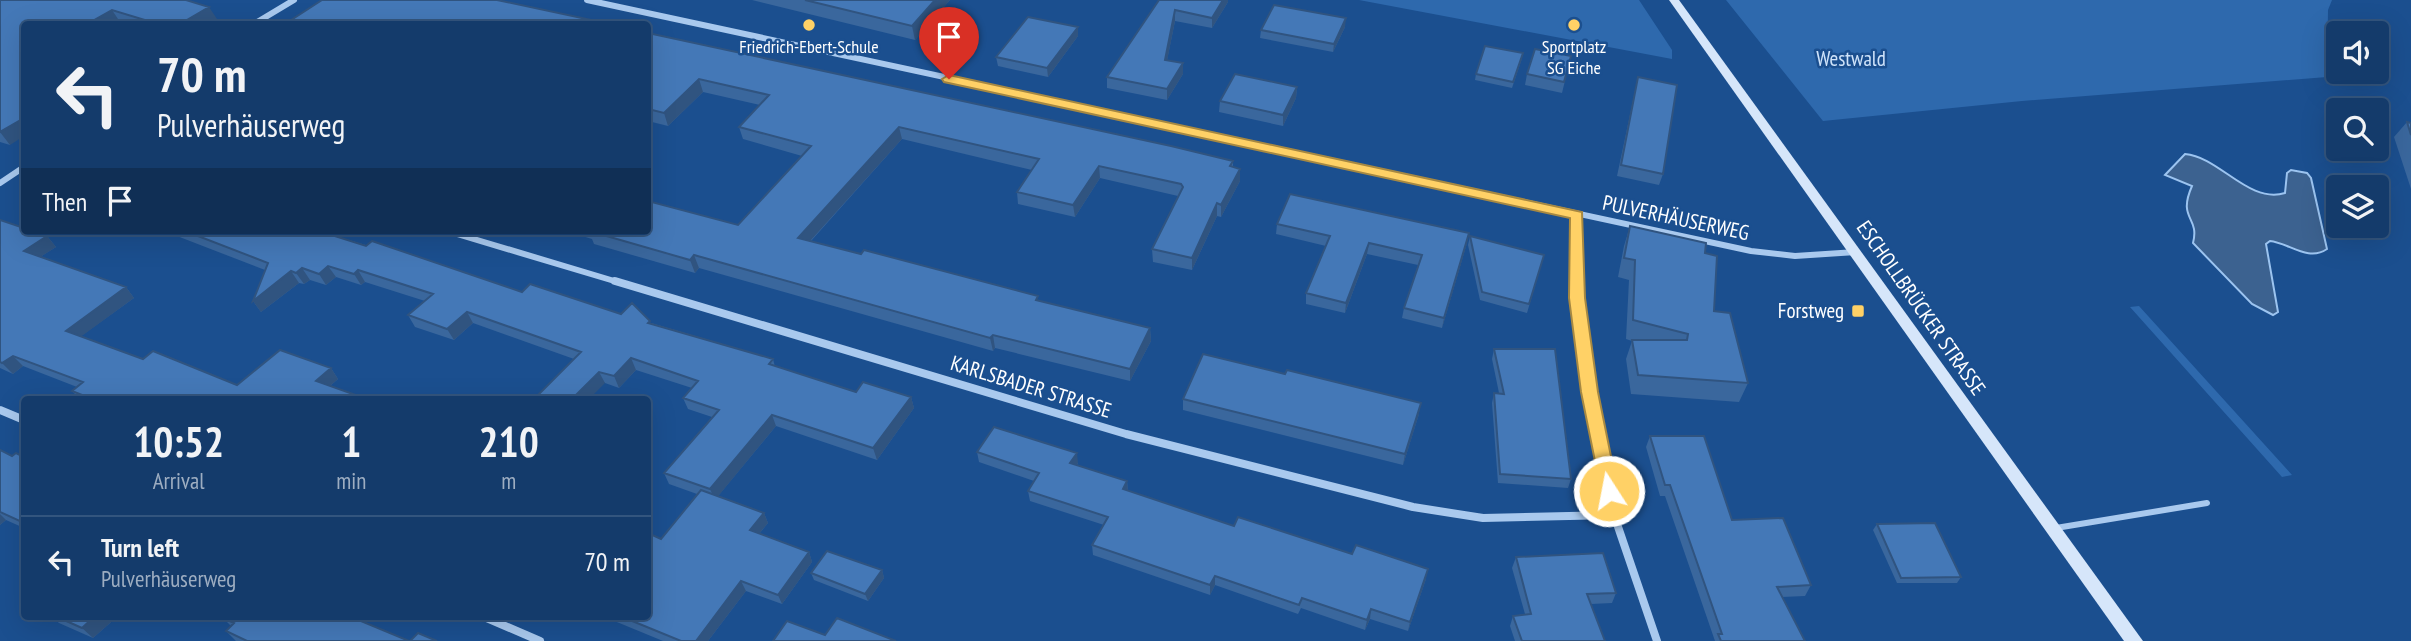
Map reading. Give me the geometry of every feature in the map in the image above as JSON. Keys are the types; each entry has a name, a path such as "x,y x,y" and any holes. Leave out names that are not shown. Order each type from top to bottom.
{"main road":[{"name":"ESCHOLLBRÜCKER STRASSE","path":"1674,0 2134,641"}],"street":[{"path":"259,21 293,0"},
{"name":"PULVERHÄUSERWEG","path":"587,0 1577,215 1774,255 1856,252"},
{"path":"0,183 21,169"},
{"path":"1577,215 1577,298 1590,392 1614,515 1657,641"},
{"name":"KARLSBADER STRASSE","path":"460,235 1126,434 1400,504 1483,518 1614,515"},
{"path":"0,410 21,419"},
{"path":"491,620 540,641"}],"lane":[{"path":"2052,529 2207,503"}],"green space":[{"name":"Sportplatz SG Eiche","path":"1359,0 1639,0 1672,50 1672,59"},
{"name":"Westwald","path":"1726,0 2332,0 2326,21 2326,77 2022,101 1823,121"},
{"path":"2139,306 2292,475 2282,477 2130,307"}],"shaded area":[{"path":"2185,154 2210,163 2246,186 2272,195 2285,193 2287,173 2291,170 2307,173 2311,178 2327,249 2313,254 2277,242 2270,241 2266,244 2278,312 2273,315 2252,304 2193,243 2194,227 2187,205 2192,186 2165,175"}],"building":[{"path":"0,0 186,0 209,7 185,21 148,21 112,10 92,21 21,21 21,120 0,132"},
{"path":"322,0 497,0 596,21 290,21"},
{"path":"805,0 935,0 912,26"},
{"path":"1159,0 1223,0 1212,18 1175,10 1165,60 1183,63 1167,89 1107,77"},
{"path":"1274,5 1346,18 1334,44 1261,30"},
{"path":"1028,17 1078,27 1047,68 996,57"},
{"path":"651,34 1171,146 1233,161 1230,166 1240,169 1221,205 1217,203 1192,258 1152,249 1183,187 1181,184 1099,166 1073,205 1017,192 1039,159 899,127 798,238 861,254 864,250 1038,296 1036,300 1150,328 1130,369 993,335 990,338 694,255 690,260 603,235 651,235 651,202 738,225 811,146 739,127 769,95 699,79 664,113 651,110"},
{"path":"1485,46 1523,53 1513,82 1476,74"},
{"path":"1535,49 1571,56 1564,82 1527,74"},
{"path":"1235,74 1297,87 1283,115 1220,101"},
{"path":"1638,77 1677,85 1663,174 1621,165"},
{"path":"1290,194 1469,233 1444,318 1404,308 1422,255 1369,243 1346,303 1306,293 1330,236 1277,224"},
{"path":"0,220 21,227 21,235 47,236 24,251 126,287 66,331 143,359 153,351 237,385 280,350 331,368 316,381 358,396 84,396 72,391 83,382 13,356 0,362"},
{"path":"1630,226 1706,243 1705,253 1717,256 1714,311 1730,313 1748,383 1638,375 1632,340 1687,340 1688,334 1633,320 1635,260 1624,258"},
{"path":"195,235 332,235 366,246 372,241 522,292 530,284 621,314 632,303 650,321 648,323 773,359 769,364 856,392 863,382 911,397 873,448 772,415 710,489 664,473 719,410 683,398 698,381 631,358 614,376 599,372 575,396 537,396 581,352 467,312 447,329 408,315 433,294 358,270 354,274 328,266 319,274 302,268 296,273 291,271 253,301 268,263"},
{"path":"1470,236 1544,255 1529,304 1482,292"},
{"path":"1494,349 1555,349 1571,479 1500,474 1494,393 1504,394"},
{"path":"1203,354 1285,374 1287,370 1421,403 1405,454 1183,399"},
{"path":"994,427 1077,453 1070,463 1127,481 1123,489 1234,526 1238,517 1352,554 1356,545 1428,569 1410,622 1371,609 1367,620 1302,598 1299,605 1215,576 1210,585 1092,545 1108,517 1028,491 1039,473 977,452"},
{"path":"1650,436 1704,436 1732,520 1783,518 1811,585 1777,587 1805,641 1721,641 1718,634 1722,634 1670,485 1665,485"},
{"path":"0,450 12,456 16,453 21,456 21,522 0,512"},
{"path":"701,490 764,513 750,530 809,552 778,595 741,581 696,641 681,641 630,620 651,620 651,534 661,539"},
{"path":"1935,523 1961,577 1901,578 1877,524"},
{"path":"827,551 882,570 865,594 811,573"},
{"path":"1603,553 1616,593 1587,594 1605,641 1522,641 1513,616 1531,614 1516,557"},
{"path":"837,618 896,641 773,641 787,621 825,635"},
{"path":"64,620 91,620 82,628"},
{"path":"227,620 359,620 409,641 247,641 226,631 234,623"},
{"path":"418,633 437,641 410,641"}],"place":[{"name":"Friedrich-Ebert-Schule","path":"809,25"},
{"name":"Sportplatz SG Eiche","path":"1574,25"},
{"name":"Forstweg","path":"1858,311"}],"route":[{"path":"949,79 1577,215 1577,298 1590,392 1609,491"}]}
